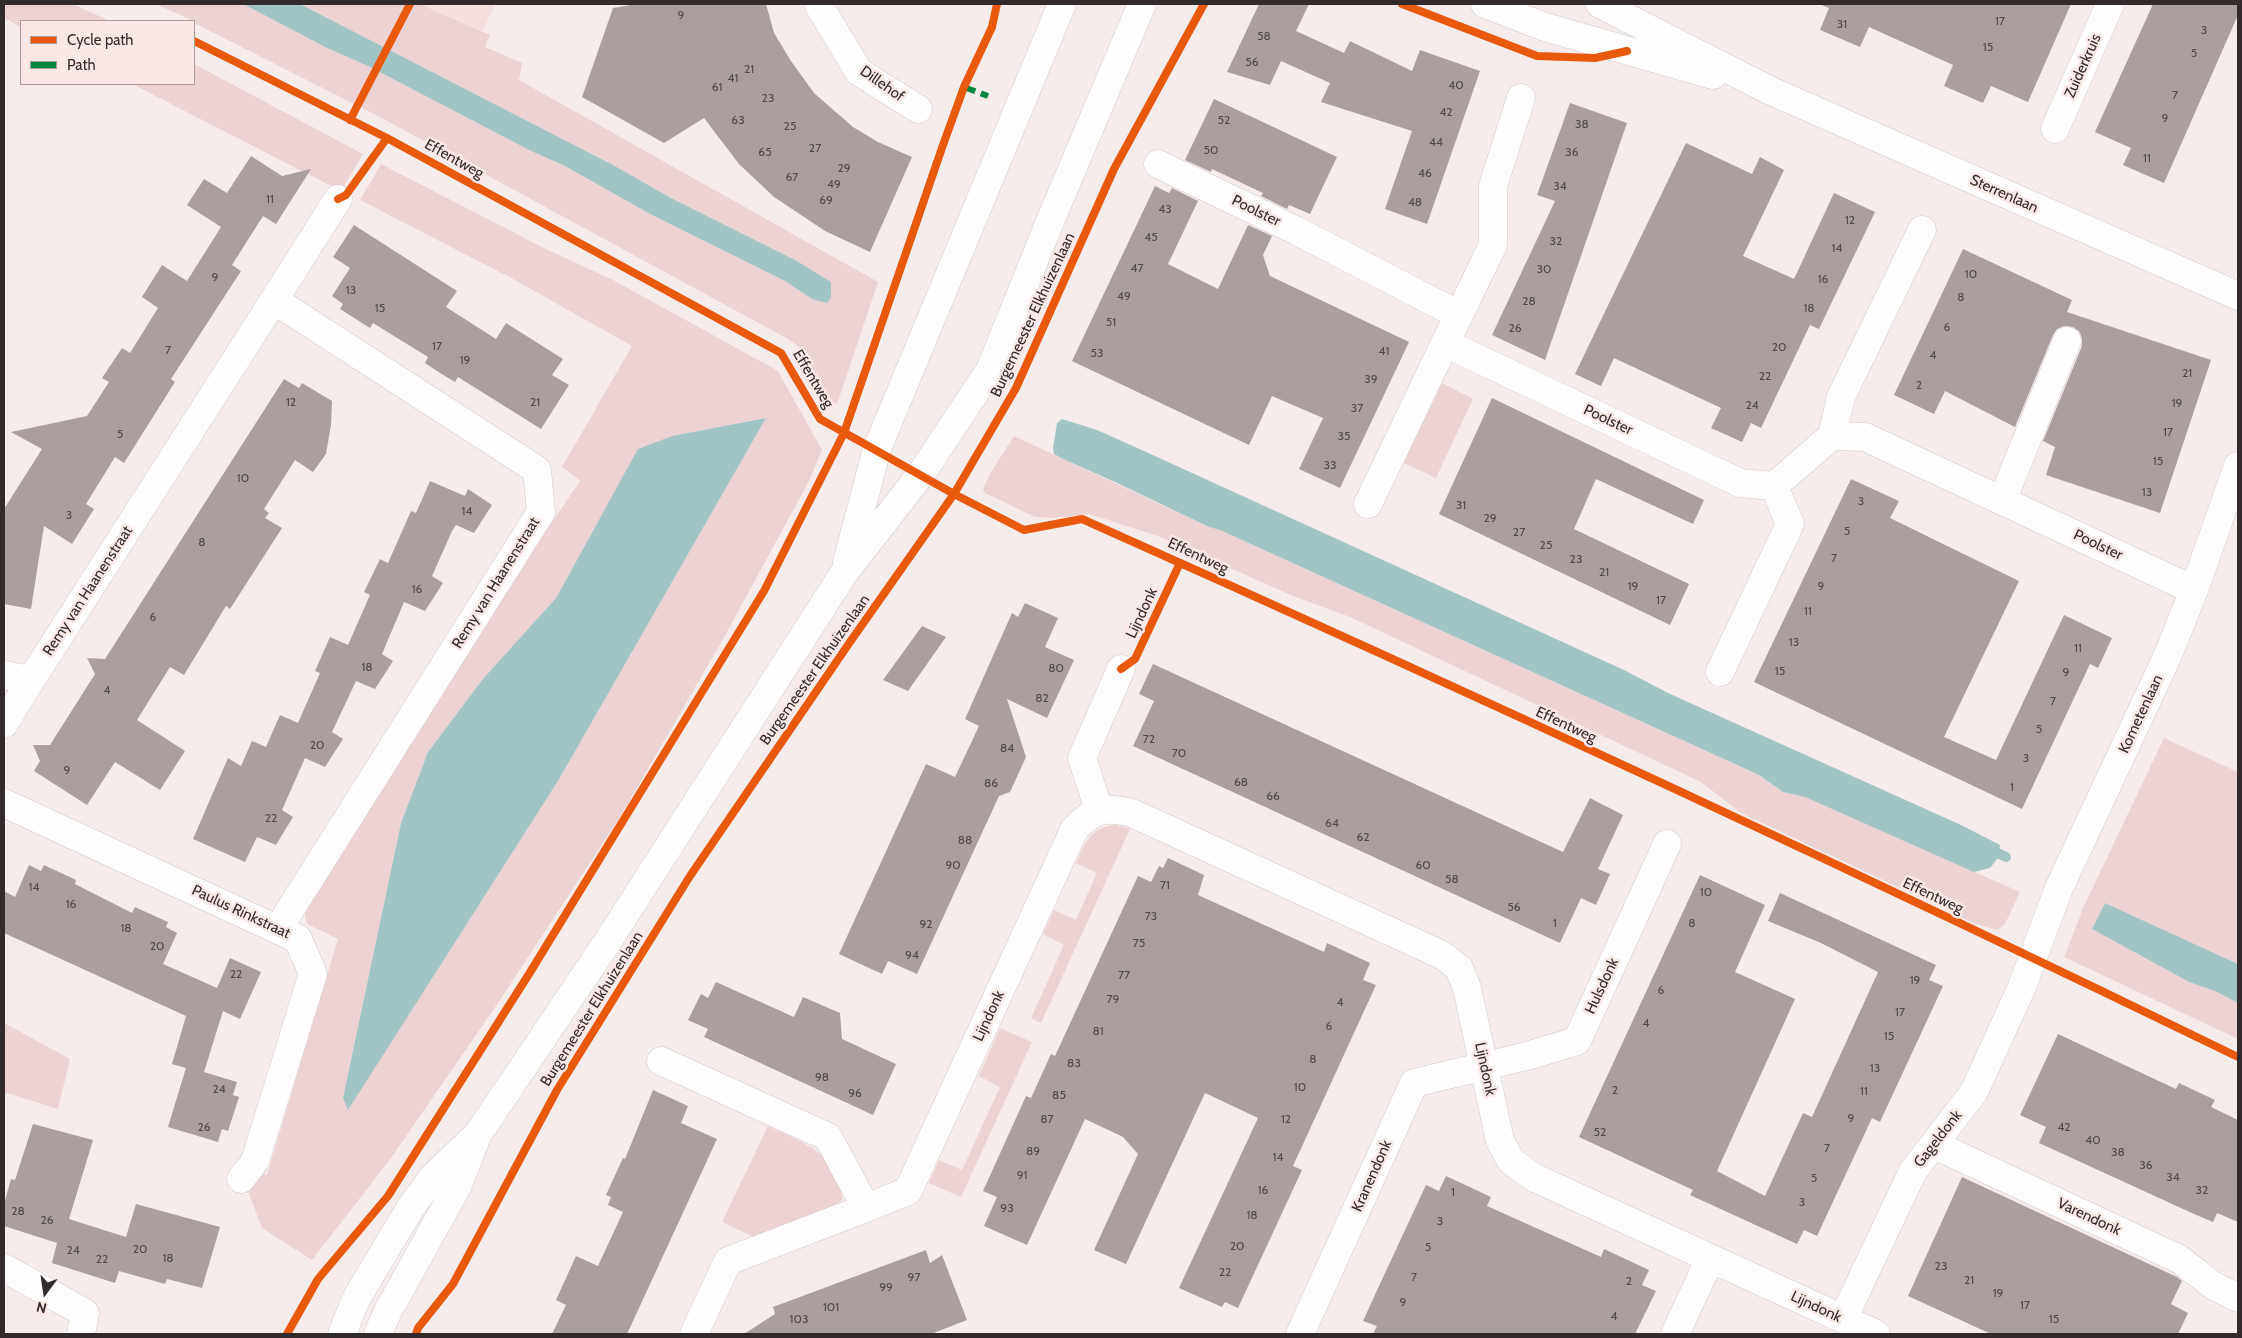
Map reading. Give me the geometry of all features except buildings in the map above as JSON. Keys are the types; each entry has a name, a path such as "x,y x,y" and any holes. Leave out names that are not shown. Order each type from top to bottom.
{"street":[{"name":"Dillehof","path":"818,4 859,72 918,109"},
{"name":"Burgemeester Elkhuizenlaan","path":"844,573 877,449 1062,4"},
{"name":"Burgemeester Elkhuizenlaan","path":"378,1334 387,1313 458,1186 478,1134 608,941 844,573 921,474 990,370 1142,4"},
{"name":"Sterrenlaan","path":"1485,4 1554,30 1771,91"},
{"name":"Sterrenlaan","path":"1600,4 1771,91 2238,296"},
{"name":"Zuiderkruis","path":"2055,129 2110,4"},
{"path":"1368,504 1493,245 1492,186 1521,98"},
{"name":"Poolster","path":"1158,164 1304,235 1460,316"},
{"name":"Remy van Haanenstraat","path":"31,680 338,199"},
{"path":"1720,672 1790,524 1774,486 1832,436 1841,397 1922,230"},
{"name":"Remy van Haanenstraat","path":"274,300 537,470 541,512 278,929"},
{"path":"2002,500 2067,341"},
{"name":"Poolster","path":"1446,343 1740,483 1774,486"},
{"name":"Poolster","path":"1832,436 1865,437 2194,590"},
{"name":"Kometenlaan","path":"2033,958 2059,888 2168,655 2194,590 2238,466"},
{"path":"1099,810 1082,758 1121,669"},
{"path":"4,676 31,680 4,724"},
{"name":"Paulus Rinkstraat","path":"4,803 298,939 313,974 255,1161 241,1179"},
{"name":"Lijndonk","path":"694,1334 728,1261 908,1191 1074,830 1086,816 1099,810 1114,808 1132,813 1442,955 1459,968 1467,988 1500,1141 1511,1161 1535,1178 1876,1334"},
{"name":"Hulsdonk","path":"1484,1067 1577,1041 1667,844"},
{"name":"Gageldonk","path":"1842,1319 1913,1171 1935,1145 1974,1092 2033,958"},
{"path":"661,1061 828,1138 866,1208"},
{"name":"Kranendonk","path":"1300,1334 1414,1083 1484,1067"},
{"name":"Burgemeester Elkhuizenlaan","path":"342,1334 356,1300 411,1207 432,1177 478,1134"},
{"name":"Varendonk","path":"1935,1145 2179,1259 2214,1286 2238,1298"},
{"path":"1675,1334 1710,1259"},
{"path":"4,1268 85,1313 81,1334"}],"shaded area":[{"path":"4,4 73,4 108,20 20,20 20,26 4,18"},
{"path":"155,4 243,4 327,48 370,67 531,151 563,165 652,215 785,281 812,299 831,282 797,261 671,198 613,165 300,4 420,4 490,35 485,47 522,63 519,80 878,282 837,404 823,398 802,349 788,339 380,117 195,24 195,20"},
{"path":"420,4 495,4 483,31"},
{"path":"195,65 363,154 341,191 134,85 195,85"},
{"path":"381,164 546,249 615,281 778,371 822,450 809,481 722,641 620,817 498,1003 391,1158 312,1260 262,1228 246,1186 253,1171 267,1175 338,939 307,924 304,912 462,655 580,481 562,467 632,346 515,280 360,200","holes":["766,418 558,781 348,1109 343,1098 401,823 428,752 482,680 556,598 596,525 672,436"]},
{"path":"1442,383 1473,399 1436,478 1404,463"},
{"path":"1014,436 1209,527 1220,530 1759,775 1783,792 1805,797 2020,892 2005,924 1997,930 1976,924 1741,813 1701,782 1350,617 1293,596 1158,536 1089,514 1052,518 1035,517 985,493 983,489 991,472"},
{"path":"2164,738 2238,772 2238,964 2105,903 2092,929 2189,982 2215,991 2238,1003 2238,1039 2064,957 2084,906"},
{"path":"1117,825 1130,829 1041,1023 1031,1018 1064,945 1043,934 1054,910 1076,920 1097,873 1076,863 1090,836 1101,828"},
{"path":"4,1023 70,1059 58,1109 4,1092"},
{"path":"1000,1028 1032,1042 961,1197 929,1183 939,1160 962,1170 1000,1087 979,1076"},
{"path":"768,1126 818,1152 828,1161 835,1171 840,1184 842,1200 836,1206 754,1237 722,1222"}],"water":[{"path":"243,4 300,4 613,165 671,198 797,261 831,282 831,297 827,303 812,299 785,281 652,215 563,165 531,151 370,67 327,48"},
{"path":"766,418 558,781 348,1110 343,1098 401,823 428,752 482,680 556,598 638,449 672,436"},
{"path":"1062,419 1097,430 1133,446 1624,670 1668,693 1961,825 2000,845 1998,858 1990,868 1974,872 1805,797 1783,792 1759,775 1220,530 1209,527 1061,458 1054,454 1053,448 1057,423"},
{"path":"2105,903 2238,964 2238,1003 2215,991 2189,982 2092,929"}],"waterway":[{"path":"1987,848 2006,857"}],"marked path":[{"path":"964,87 988,96"}],"cycle path":[{"path":"350,120 410,4"},
{"path":"287,1334 318,1279 388,1196 529,974 764,591 844,433 943,145 964,87 992,27 997,4"},
{"path":"416,1334 418,1328 453,1284 557,1090 690,876 954,494 1016,388 1114,169 1204,4"},
{"path":"1402,4 1537,56 1595,58 1627,51"},
{"name":"Effentweg","path":"195,42 387,138 781,353 820,419 954,494 1024,530 1082,519 1662,783 2238,1057"},
{"path":"338,199 346,195 387,138"},
{"name":"Effentweg","path":"1121,669 1135,659 1180,563"}]}
